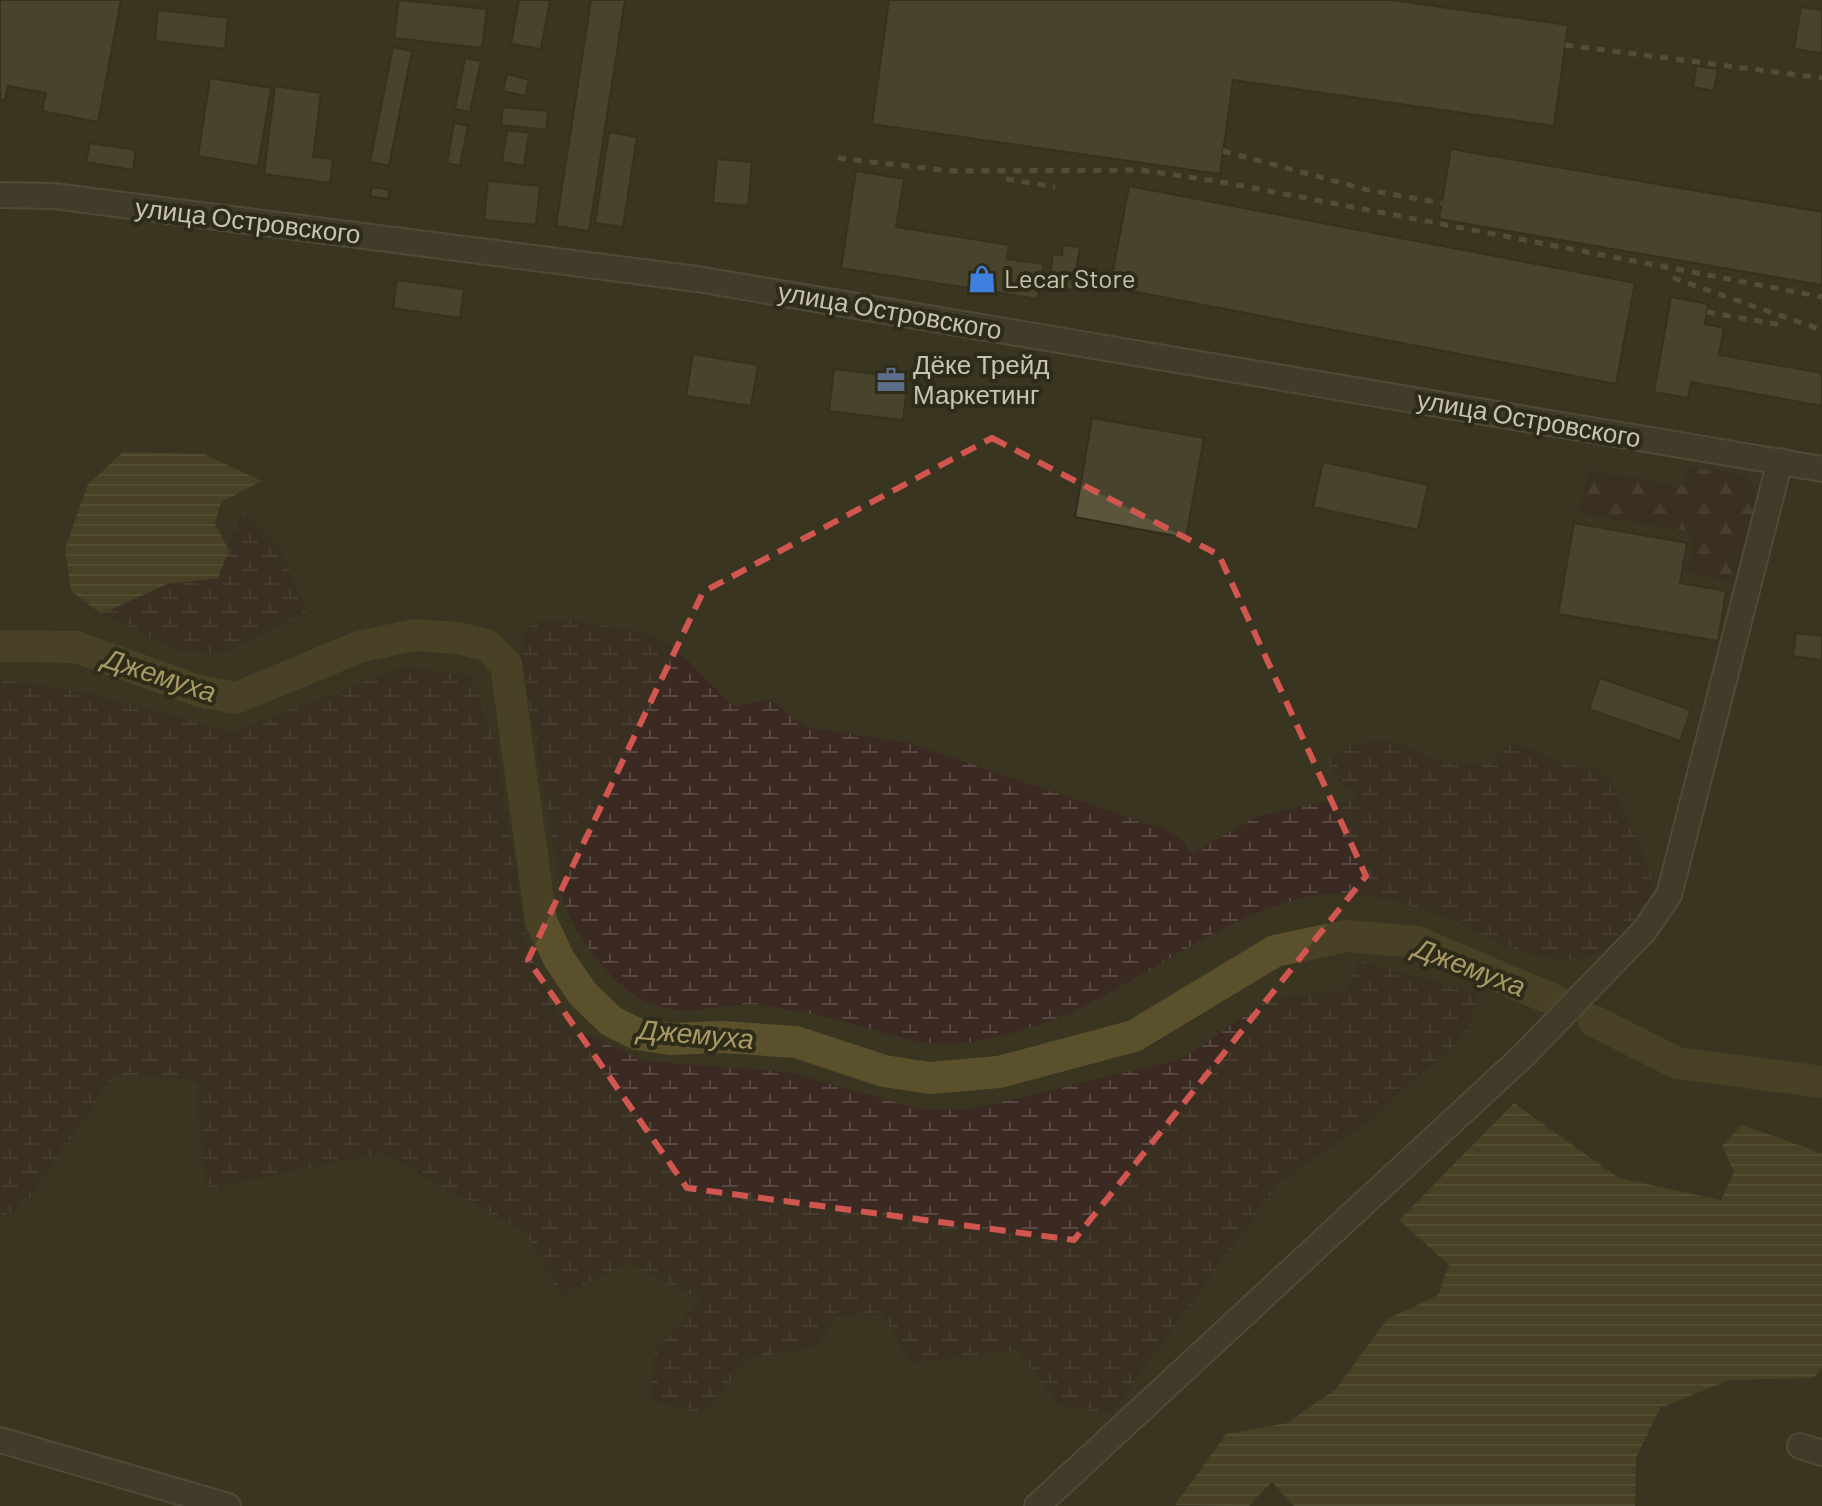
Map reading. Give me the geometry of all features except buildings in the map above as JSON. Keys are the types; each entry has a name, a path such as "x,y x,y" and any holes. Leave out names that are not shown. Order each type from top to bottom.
{"street":[{"name":"улица Островского","path":"0,195 54,196 697,279 1822,469"},
{"path":"1037,1506 1524,1055 1644,931 1669,895 1780,461"},
{"path":"0,1440 213,1504"}],"highlighted area":[{"path":"992,438 1219,555 1366,876 1074,1240 687,1188 528,960 703,592"}],"green space":[{"path":"1687,467 1747,474 1759,497 1739,583 1688,573 1693,532 1578,513 1588,469 1683,486"},
{"path":"241,511 279,548 308,611 224,653 182,651 101,614 167,584 218,577"},
{"path":"568,620 644,632 676,648 733,706 771,700 805,727 909,743 1163,829 1185,842 1191,854 1256,817 1323,802 1352,801 1357,795 1336,779 1328,759 1356,744 1388,742 1438,760 1488,765 1504,748 1518,744 1559,763 1596,769 1609,778 1647,863 1652,889 1640,914 1617,940 1595,954 1571,959 1545,957 1519,950 1443,917 1396,902 1371,896 1319,895 1250,916 1111,992 1044,1023 964,1043 916,1041 820,1016 761,1005 687,1010 663,1008 638,997 611,975 586,945 563,900 520,651 525,632 535,622"},
{"path":"406,666 469,675 496,741 527,948 562,1024 644,1061 787,1072 921,1109 967,1110 1182,1059 1271,998 1348,989 1358,960 1478,994 1468,1032 1366,1124 1280,1182 1111,1414 1060,1406 1017,1350 911,1363 882,1313 834,1318 817,1347 749,1358 703,1414 650,1401 655,1349 701,1300 628,1263 561,1296 525,1232 381,1153 207,1189 194,1079 115,1075 29,1198 0,1219 0,679 93,694 233,732"}],"shaded area":[{"path":"123,452 204,454 262,481 221,502 215,523 229,551 218,578 167,584 101,614 71,591 65,549 88,484"},
{"path":"1514,1103 1619,1178 1721,1200 1734,1172 1722,1146 1741,1125 1822,1153 1822,1369 1813,1378 1730,1380 1660,1408 1636,1458 1635,1506 1294,1506 1272,1482 1249,1506 1175,1505 1226,1434 1287,1423 1336,1389 1387,1319 1438,1295 1449,1265 1399,1220"}],"waterway":[{"name":"Джемуха","path":"0,646 76,647 199,691 236,698 359,647 413,635 458,638 487,645 506,665 541,921 559,959 583,994 611,1021 637,1034 670,1039 722,1037 796,1042 884,1071 930,1078 999,1072 1134,1036 1275,951 1347,936 1417,942 1556,1001"},
{"name":"Джемуха","path":"1594,1021 1677,1063 1822,1082"}],"railway":[{"path":"1565,45 1822,78"},
{"path":"1223,151 1368,190 1442,203"},
{"path":"838,158 951,171 1141,170 1222,182 1822,297"},
{"path":"1006,179 1055,187"},
{"path":"1673,278 1822,330"},
{"path":"1707,312 1782,325"}],"place":[{"name":"Lecar Store","path":"982,279"},
{"name":"Дёке Трейд Маркетинг","path":"891,380"}]}
